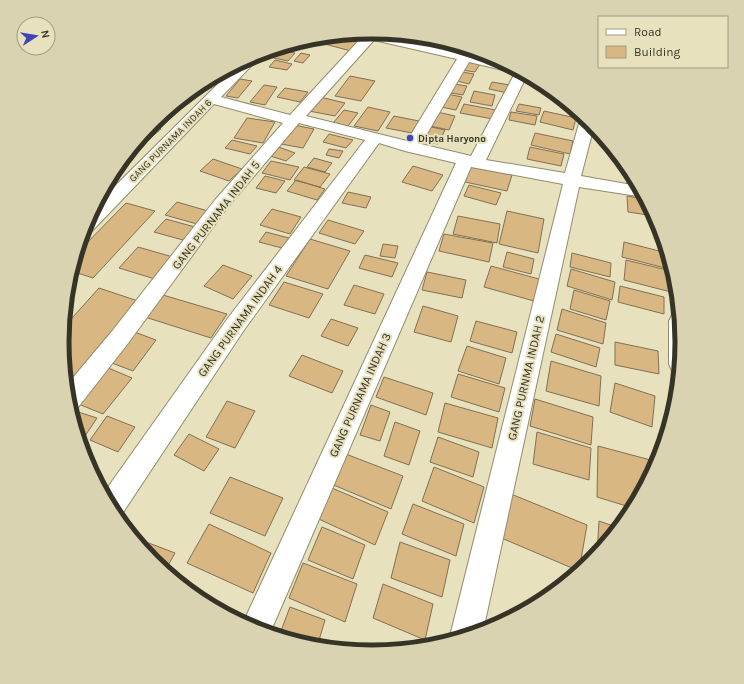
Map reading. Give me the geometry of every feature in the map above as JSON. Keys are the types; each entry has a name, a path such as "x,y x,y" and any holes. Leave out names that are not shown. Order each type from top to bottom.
{"street":[{"name":"GANG PURNAMA INDAH 5","path":"74,395 125,331 222,204 361,40"},
{"path":"392,40 490,63"},
{"path":"411,148 465,57"},
{"name":"GANG PURNAMA INDAH 6","path":"98,213 242,68"},
{"name":"GANG PURNAMA INDAH 3","path":"259,623 470,162 519,77"},
{"path":"212,98 470,162 634,191"},
{"name":"GANG PURNMA INDAH 2","path":"468,629 572,180 586,128"},
{"name":"GANG PURNAMA INDAH 4","path":"114,501 236,324 374,139"}],"building":[{"path":"363,40 351,51 323,43"},
{"path":"286,52 295,53 288,61 269,57"},
{"path":"301,53 310,55 303,63 294,61"},
{"path":"275,60 292,64 287,70 269,67"},
{"path":"467,62 480,64 475,72 462,70"},
{"path":"462,72 474,74 469,84 457,81"},
{"path":"350,76 375,81 361,101 335,96"},
{"path":"240,79 252,81 238,98 226,96"},
{"path":"492,82 510,85 508,93 489,89"},
{"path":"454,84 467,86 463,95 451,93"},
{"path":"264,85 277,87 265,105 250,102"},
{"path":"285,88 308,92 300,102 277,97"},
{"path":"474,91 495,95 492,106 470,102"},
{"path":"447,94 462,97 456,110 441,107"},
{"path":"198,96 188,104 186,103"},
{"path":"320,97 345,103 335,116 309,111"},
{"path":"464,104 496,110 493,119 460,113"},
{"path":"519,104 541,108 539,115 516,111"},
{"path":"368,107 390,112 378,131 354,126"},
{"path":"344,110 358,113 348,126 333,123"},
{"path":"544,111 576,118 573,130 540,122"},
{"path":"437,112 455,116 449,130 430,126"},
{"path":"511,112 537,116 535,125 509,120"},
{"path":"394,116 419,121 412,133 386,128"},
{"path":"247,118 275,122 263,143 234,138"},
{"path":"294,125 314,129 303,148 281,144"},
{"path":"427,126 445,130 438,144 420,140"},
{"path":"158,128 161,129 147,141 145,141"},
{"path":"535,133 573,141 570,154 531,145"},
{"path":"329,134 353,140 346,148 323,142"},
{"path":"232,140 257,146 250,154 225,148"},
{"path":"276,146 295,153 286,161 267,155"},
{"path":"530,147 564,154 561,166 527,159"},
{"path":"329,149 343,151 339,158 326,155"},
{"path":"314,158 332,163 325,172 307,167"},
{"path":"213,159 242,169 229,181 200,171"},
{"path":"271,161 299,167 290,180 262,173"},
{"path":"413,166 443,175 432,191 402,182"},
{"path":"304,167 330,174 320,187 294,180"},
{"path":"470,167 512,175 507,191 465,182"},
{"path":"265,176 285,181 276,193 256,188"},
{"path":"627,179 632,187 627,186"},
{"path":"296,180 325,189 317,200 287,191"},
{"path":"469,185 501,193 496,205 464,196"},
{"path":"348,192 371,197 366,208 342,203"},
{"path":"627,196 638,198 647,215 628,212"},
{"path":"177,202 208,211 197,224 165,215"},
{"path":"126,203 155,211 93,278 77,273 85,245"},
{"path":"272,209 301,217 290,234 260,225"},
{"path":"507,211 544,219 538,253 499,244"},
{"path":"458,216 500,224 497,243 453,234"},
{"path":"166,219 195,227 183,240 154,232"},
{"path":"328,220 364,231 355,244 319,233"},
{"path":"266,232 289,238 282,248 259,242"},
{"path":"444,234 493,243 489,262 439,251"},
{"path":"310,239 350,251 328,289 286,276"},
{"path":"624,242 661,251 666,268 622,257"},
{"path":"383,244 398,246 395,258 380,256"},
{"path":"138,247 173,257 155,279 119,268"},
{"path":"507,252 534,259 531,274 503,267"},
{"path":"572,253 611,263 610,277 570,267"},
{"path":"365,255 398,263 392,277 359,268"},
{"path":"626,260 666,270 670,292 624,280"},
{"path":"223,265 252,276 233,299 204,286"},
{"path":"491,266 539,279 534,301 484,287"},
{"path":"571,269 615,282 612,300 567,286"},
{"path":"427,272 466,280 462,298 422,290"},
{"path":"284,282 323,294 309,318 269,305"},
{"path":"354,285 384,294 375,314 344,305"},
{"path":"620,286 664,297 664,314 618,302"},
{"path":"99,288 138,301 72,380 69,342 70,320"},
{"path":"574,290 610,301 606,320 570,309"},
{"path":"163,295 227,314 211,338 145,317"},
{"path":"423,306 458,316 451,342 414,332"},
{"path":"562,309 606,323 603,344 557,330"},
{"path":"331,319 358,328 348,346 321,336"},
{"path":"476,321 517,332 512,353 470,341"},
{"path":"129,330 156,340 133,371 104,360"},
{"path":"556,334 600,348 596,367 551,352"},
{"path":"615,342 658,351 659,374 615,365"},
{"path":"467,346 506,358 499,384 458,371"},
{"path":"302,355 343,371 332,393 289,376"},
{"path":"551,361 601,376 599,406 546,391"},
{"path":"106,367 132,378 103,414 76,403"},
{"path":"458,374 505,388 499,412 451,397"},
{"path":"384,377 433,393 426,415 376,397"},
{"path":"615,383 655,396 652,427 610,412"},
{"path":"535,399 593,417 591,445 530,426"},
{"path":"227,401 255,411 235,448 206,437"},
{"path":"445,403 498,418 492,448 438,432"},
{"path":"371,405 390,412 380,441 360,435"},
{"path":"77,412 97,418 84,437"},
{"path":"107,416 135,427 118,452 90,440"},
{"path":"395,422 420,431 409,465 384,456"},
{"path":"537,432 591,448 589,480 533,464"},
{"path":"189,434 219,449 204,471 174,455"},
{"path":"438,437 479,452 473,477 430,462"},
{"path":"598,446 651,460 644,476 626,506 597,497"},
{"path":"338,451 403,476 391,509 324,481"},
{"path":"434,467 484,487 474,523 422,501"},
{"path":"230,477 283,498 265,536 210,513"},
{"path":"325,485 388,512 375,545 310,515"},
{"path":"511,494 587,525 581,561 573,569 499,537"},
{"path":"413,504 464,524 456,556 402,534"},
{"path":"599,521 612,526 600,542 598,544"},
{"path":"209,524 271,553 253,593 187,563"},
{"path":"322,527 365,545 353,579 308,560"},
{"path":"143,541 175,553 168,566"},
{"path":"400,542 450,560 442,597 391,578"},
{"path":"303,563 357,584 345,622 289,598"},
{"path":"383,584 433,604 425,640 373,618"},
{"path":"290,607 325,620 319,640 281,631"}],"place":[{"name":"Dipta Haryono","path":"410,138"}]}
